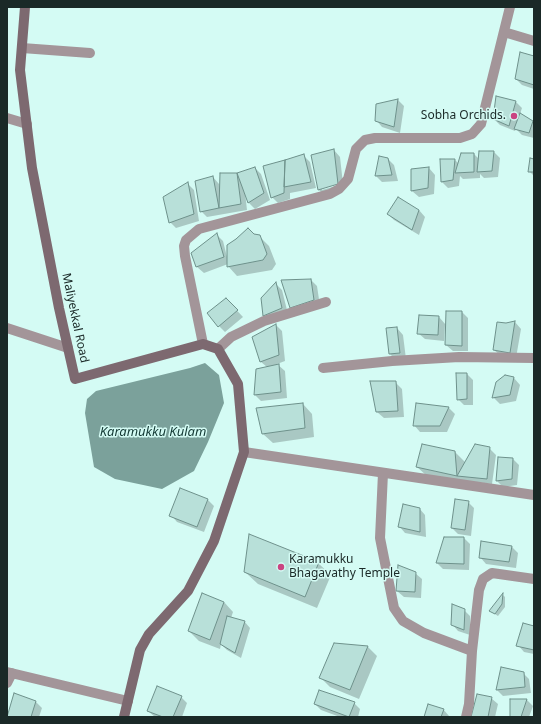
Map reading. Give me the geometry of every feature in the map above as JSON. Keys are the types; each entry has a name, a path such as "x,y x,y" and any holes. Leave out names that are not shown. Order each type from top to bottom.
{"street":[{"name":"Maliyekkal Road","path":"25,7 20,70 32,168 59,308 75,379 203,344"},
{"path":"124,717 140,650 149,634 188,591 214,541 244,452 238,384 218,349 203,344 185,256 184,246 186,240 199,229 330,194 340,189 348,179 356,149 365,140 375,138 460,138 472,134 481,124 510,7"},
{"path":"504,32 534,41"},
{"path":"22,48 90,53"},
{"path":"7,118 27,124"},
{"path":"218,349 231,337 264,321 326,302"},
{"path":"7,328 68,348"},
{"path":"323,368 392,361 459,357 534,358"},
{"path":"244,452 534,495"},
{"path":"384,473 380,538 394,608 404,621 424,633 472,651"},
{"path":"466,717 469,704 472,651 479,590 483,579 492,573 534,579"},
{"path":"7,683 9,672 128,701"}],"water":[{"name":"Karamukku Kulam","path":"205,363 219,375 224,403 194,471 162,489 115,479 94,467 85,413 87,399 96,391"}],"building":[{"path":"520,52 534,56 534,85 515,79"},
{"path":"496,96 516,101 509,126 493,119"},
{"path":"398,99 394,127 375,121 376,104"},
{"path":"520,113 533,121 529,133 514,129"},
{"path":"334,149 338,184 318,190 311,155"},
{"path":"479,151 494,151 492,171 477,172"},
{"path":"461,153 474,153 474,172 455,173"},
{"path":"304,154 311,182 284,187 285,160"},
{"path":"379,156 388,158 392,175 375,176"},
{"path":"530,158 534,159 534,172 528,172"},
{"path":"440,159 455,159 453,180 441,182"},
{"path":"285,160 284,193 271,198 263,166"},
{"path":"255,167 264,193 248,203 237,173"},
{"path":"429,167 428,188 411,191 411,169"},
{"path":"220,173 237,173 241,204 219,208"},
{"path":"213,176 219,208 200,212 195,181"},
{"path":"188,182 194,214 169,223 163,197"},
{"path":"398,197 419,210 412,230 387,214"},
{"path":"248,228 254,234 260,235 267,254 263,260 227,267 227,245"},
{"path":"217,233 224,257 196,267 191,253"},
{"path":"311,279 314,300 290,308 281,280"},
{"path":"276,282 282,308 263,316 261,298"},
{"path":"226,298 238,310 218,327 207,313"},
{"path":"446,311 462,311 462,346 445,345"},
{"path":"419,315 439,316 438,335 417,334"},
{"path":"515,321 510,353 493,350 497,322 506,323"},
{"path":"276,324 279,355 260,362 252,337"},
{"path":"397,327 400,353 389,354 386,328"},
{"path":"279,364 281,392 254,395 256,369"},
{"path":"456,373 467,373 467,399 457,400"},
{"path":"505,375 514,377 510,395 492,398 496,382"},
{"path":"370,381 396,381 398,411 376,412"},
{"path":"303,403 305,428 262,434 256,408"},
{"path":"416,403 449,407 440,426 413,426"},
{"path":"422,444 455,451 457,476 416,467"},
{"path":"475,444 490,447 487,479 457,476"},
{"path":"498,457 513,458 512,479 496,481"},
{"path":"180,488 208,499 197,527 169,516"},
{"path":"455,499 469,501 465,530 451,528"},
{"path":"403,504 420,508 420,532 398,527"},
{"name":"Karamukku Bhagavathy Temple","path":"249,534 319,562 305,597 244,572"},
{"path":"444,537 464,537 464,564 436,563"},
{"path":"481,541 512,546 509,562 479,558"},
{"path":"398,565 416,572 415,592 396,591"},
{"path":"202,593 224,602 210,640 188,631"},
{"path":"503,593 502,604 495,614 489,611"},
{"path":"452,604 465,609 464,630 451,625"},
{"path":"227,616 245,621 235,653 220,644"},
{"path":"523,623 534,626 534,650 516,646"},
{"path":"334,643 368,646 350,690 319,678"},
{"path":"501,667 524,672 525,687 496,690"},
{"path":"157,686 182,696 173,717 163,717 147,711"},
{"path":"319,690 355,702 349,717 314,704"},
{"path":"14,693 36,701 31,717 7,717"},
{"path":"477,694 492,697 488,717 471,717"},
{"path":"510,699 527,699 521,717 510,717"},
{"path":"428,704 444,709 441,717 424,717"}],"place":[{"name":"Sobha Orchids.","path":"514,116"},
{"name":"Karamukku Bhagavathy Temple","path":"281,567"}]}
